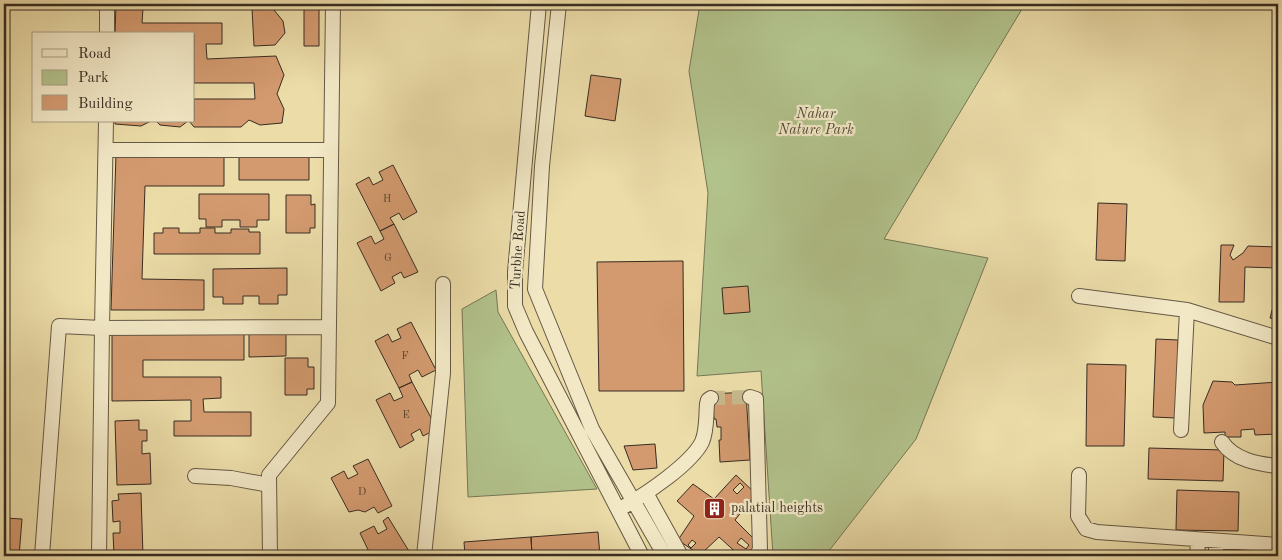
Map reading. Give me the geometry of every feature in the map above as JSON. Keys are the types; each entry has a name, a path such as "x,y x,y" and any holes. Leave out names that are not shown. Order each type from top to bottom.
{"street":[{"path":"107,4 107,32"},
{"path":"270,556 269,475 328,403 333,4"},
{"name":"Turbhe Road","path":"539,4 515,272 515,306 526,332 642,556"},
{"path":"559,4 542,166 535,289 592,429 665,556"},
{"path":"99,556 106,122"},
{"path":"106,150 331,150"},
{"path":"424,556 443,373 442,284"},
{"path":"1079,296 1187,310 1278,338"},
{"path":"515,306 539,298"},
{"path":"1181,430 1187,310"},
{"path":"42,556 59,326 102,328 328,327"},
{"path":"750,397 756,399 760,550 756,556"},
{"path":"618,510 646,493 690,458 705,434 707,404 711,398"},
{"path":"581,439 592,429"},
{"path":"1222,442 1226,448 1240,458 1278,466"},
{"path":"1079,475 1078,516 1086,529 1097,532 1278,547"},
{"path":"195,476 231,478 269,485"},
{"path":"646,493 682,556"},
{"path":"1090,535 1198,550 1278,547"}],"green space":[{"name":"Nahar Nature Park","path":"700,4 1025,4 884,239 988,258 916,439 825,556 773,556 761,371 697,376 708,193 689,71"},
{"path":"496,290 498,312 597,489 468,497 462,309"}],"building":[{"path":"116,4 278,4 274,10 283,21 285,33 275,45 254,46 252,9 143,8 142,23 222,23 222,44 206,44 207,59 276,56 284,75 277,94 284,109 282,123 260,125 249,120 241,127 194,127 190,122 195,122 195,99 255,99 254,83 195,83 195,32 115,32"},
{"path":"304,4 319,4 319,46 304,46"},
{"path":"591,75 621,79 615,121 585,116"},
{"path":"115,122 149,122 141,126 115,124"},
{"path":"157,122 187,122 180,127 160,125"},
{"path":"116,154 224,155 224,186 145,186 142,279 204,280 204,310 111,310"},
{"path":"239,155 309,157 309,180 239,180"},
{"path":"393,165 417,212 403,220 399,213 390,218 394,224 380,231 356,184 369,177 373,185 383,180 379,172"},
{"path":"199,194 269,194 269,220 257,220 257,227 240,227 240,220 222,220 222,227 206,227 206,219 199,219"},
{"path":"286,195 311,195 311,205 315,204 315,228 310,228 310,233 286,233"},
{"path":"1098,203 1127,204 1125,261 1096,260"},
{"path":"394,224 418,272 404,278 401,272 392,277 395,283 381,291 357,243 371,236 375,244 384,239 380,231"},
{"path":"163,228 179,228 179,233 200,233 200,228 215,228 215,233 231,233 231,229 249,229 249,232 260,232 260,254 154,254 154,233 163,233"},
{"path":"1221,245 1234,245 1230,255 1233,260 1243,253 1248,246 1278,247 1278,268 1245,267 1244,302 1219,302"},
{"path":"683,261 684,391 599,391 597,262"},
{"path":"287,268 287,295 278,295 278,304 259,304 259,296 243,296 243,304 223,304 223,297 213,297 213,269"},
{"path":"748,286 750,312 724,314 722,288"},
{"path":"1275,299 1278,300 1278,320 1270,318"},
{"path":"411,322 436,370 422,377 418,370 409,375 412,382 399,388 375,341 388,334 392,342 401,338 397,329"},
{"path":"112,329 244,329 244,360 143,360 143,377 221,377 221,398 203,399 204,412 251,412 251,436 174,436 174,421 191,421 191,400 112,401"},
{"path":"249,333 286,334 286,356 249,357"},
{"path":"1156,339 1178,340 1176,418 1153,417"},
{"path":"285,358 308,358 308,367 314,367 314,389 307,389 307,395 285,395"},
{"path":"1087,364 1126,365 1124,446 1086,446"},
{"path":"1213,381 1232,382 1235,385 1278,382 1278,434 1255,435 1254,429 1241,430 1241,437 1225,437 1225,432 1204,433 1203,405"},
{"path":"412,382 437,429 423,436 420,429 411,434 414,440 400,448 376,400 390,393 394,401 403,397 399,388"},
{"path":"746,392 750,460 720,462 719,440 721,440 721,427 717,427 716,419 714,419 712,394"},
{"path":"139,420 139,430 147,430 147,441 142,441 142,454 150,453 151,484 117,485 115,421"},
{"path":"655,444 657,468 633,470 624,446"},
{"path":"1149,448 1224,450 1223,481 1148,479"},
{"path":"368,459 392,506 378,513 374,507 365,512 358,510 349,512 331,478 344,471 348,479 358,474 353,466"},
{"name":"palatial heights","path":"736,475 756,494 735,520 758,543 746,556 740,556 719,537 700,555 678,540 694,516 677,501 693,484 714,499","holes":["740,483 744,487 737,494 733,490","741,538 749,545 746,549 737,543","692,540 696,543 691,548 688,545"]},
{"path":"1177,490 1239,492 1238,531 1176,530"},
{"path":"141,493 143,556 114,555 113,533 120,533 120,521 113,522 112,501 119,500 118,494"},
{"path":"388,517 412,556 371,556 360,533 374,526 378,534 387,529 383,521"},
{"path":"4,518 22,519 19,556 4,556"},
{"path":"598,532 600,556 532,556 531,537"},
{"path":"531,537 532,556 465,556 464,542"}],"tunnel":[{"path":"711,398 750,397"}],"place":[{"name":"palatial heights","path":"715,508"}]}
